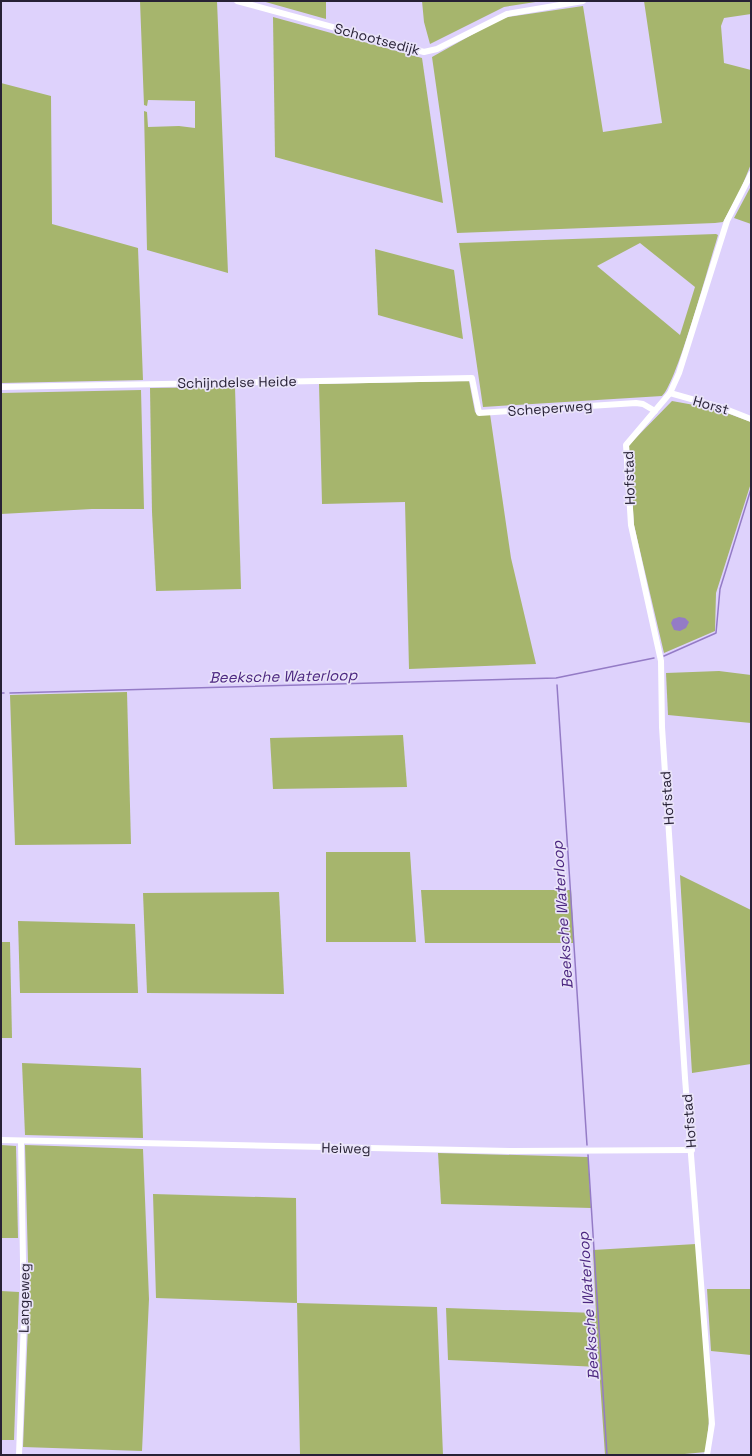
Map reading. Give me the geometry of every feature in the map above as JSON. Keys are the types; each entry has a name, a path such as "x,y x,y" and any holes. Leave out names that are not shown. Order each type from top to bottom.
{"street":[{"name":"Schootsedijk","path":"237,1 424,52 437,49 507,14 583,1"},
{"name":"Hofstad","path":"707,1455 712,1424 692,1150 685,1078 662,727 661,661 631,525 626,445 670,393 681,366 727,221 751,174"},
{"name":"Schijndelse Heide","path":"1,387 472,378"},
{"name":"Scheperweg","path":"472,378 479,413 636,403 643,404 655,411"},
{"name":"Horst","path":"670,393 723,408 751,418"},
{"name":"Heiweg","path":"1,1140 22,1142 512,1151 692,1150"},
{"name":"Langeweg","path":"19,1455 24,1319 22,1142"}],"green space":[{"path":"140,1 217,1 228,273 147,250 144,111 147,112 148,127 179,126 195,128 195,101 148,100 147,106 144,105"},
{"path":"262,1 326,1 326,19"},
{"path":"422,1 542,1 504,7 430,44 424,22"},
{"path":"644,1 751,1 751,14 724,18 721,26 724,63 751,70 751,164 740,191 723,222 457,233 432,57 502,18 583,6 603,132 662,123"},
{"path":"273,17 422,58 443,203 275,157"},
{"path":"1,83 51,96 52,224 138,248 143,380 1,383"},
{"path":"751,186 751,224 734,218"},
{"path":"718,235 683,349 668,387 662,396 483,407 459,243","holes":["640,243 695,287 680,335 597,266"]},
{"path":"375,249 454,270 463,339 378,315"},
{"path":"469,381 475,412 477,414 490,414 511,558 536,664 409,669 405,502 322,504 319,384"},
{"path":"235,387 241,589 156,591 152,512 150,388"},
{"path":"141,390 144,509 92,509 1,514 1,393"},
{"path":"672,401 716,409 751,422 751,483 716,593 715,631 664,653 634,525 629,445"},
{"path":"719,671 751,675 751,723 668,715 666,673"},
{"path":"127,692 131,844 15,845 10,695"},
{"path":"403,735 407,787 273,789 270,738"},
{"path":"326,852 410,852 416,942 326,942"},
{"path":"680,875 751,910 751,1064 692,1073"},
{"path":"421,890 571,890 574,943 425,943"},
{"path":"279,892 284,994 147,993 143,893"},
{"path":"18,921 135,924 138,993 20,993"},
{"path":"1,942 10,942 12,1038 1,1038"},
{"path":"22,1063 141,1068 143,1138 25,1135"},
{"path":"1,1145 16,1146 18,1238 1,1238"},
{"path":"25,1145 143,1149 149,1299 142,1451 23,1447 29,1301"},
{"path":"438,1153 588,1157 591,1208 441,1204"},
{"path":"153,1194 296,1198 297,1303 156,1298"},
{"path":"696,1244 709,1419 706,1452 674,1455 605,1455 599,1367 448,1360 446,1308 596,1313 593,1250"},
{"path":"707,1289 751,1289 751,1355 711,1351"},
{"path":"1,1291 19,1292 14,1440 1,1440"},
{"path":"297,1303 437,1307 443,1455 300,1455"}],"shaded area":[{"path":"679,617 685,618 689,622 686,628 680,631 674,630 671,623 673,619"}],"waterway":[{"path":"664,656 716,633 720,589 751,489"},
{"name":"Beeksche Waterloop","path":"10,693 556,678 654,658"},
{"name":"Beeksche Waterloop","path":"557,685 587,1145"},
{"name":"Beeksche Waterloop","path":"588,1155 607,1455"}]}
